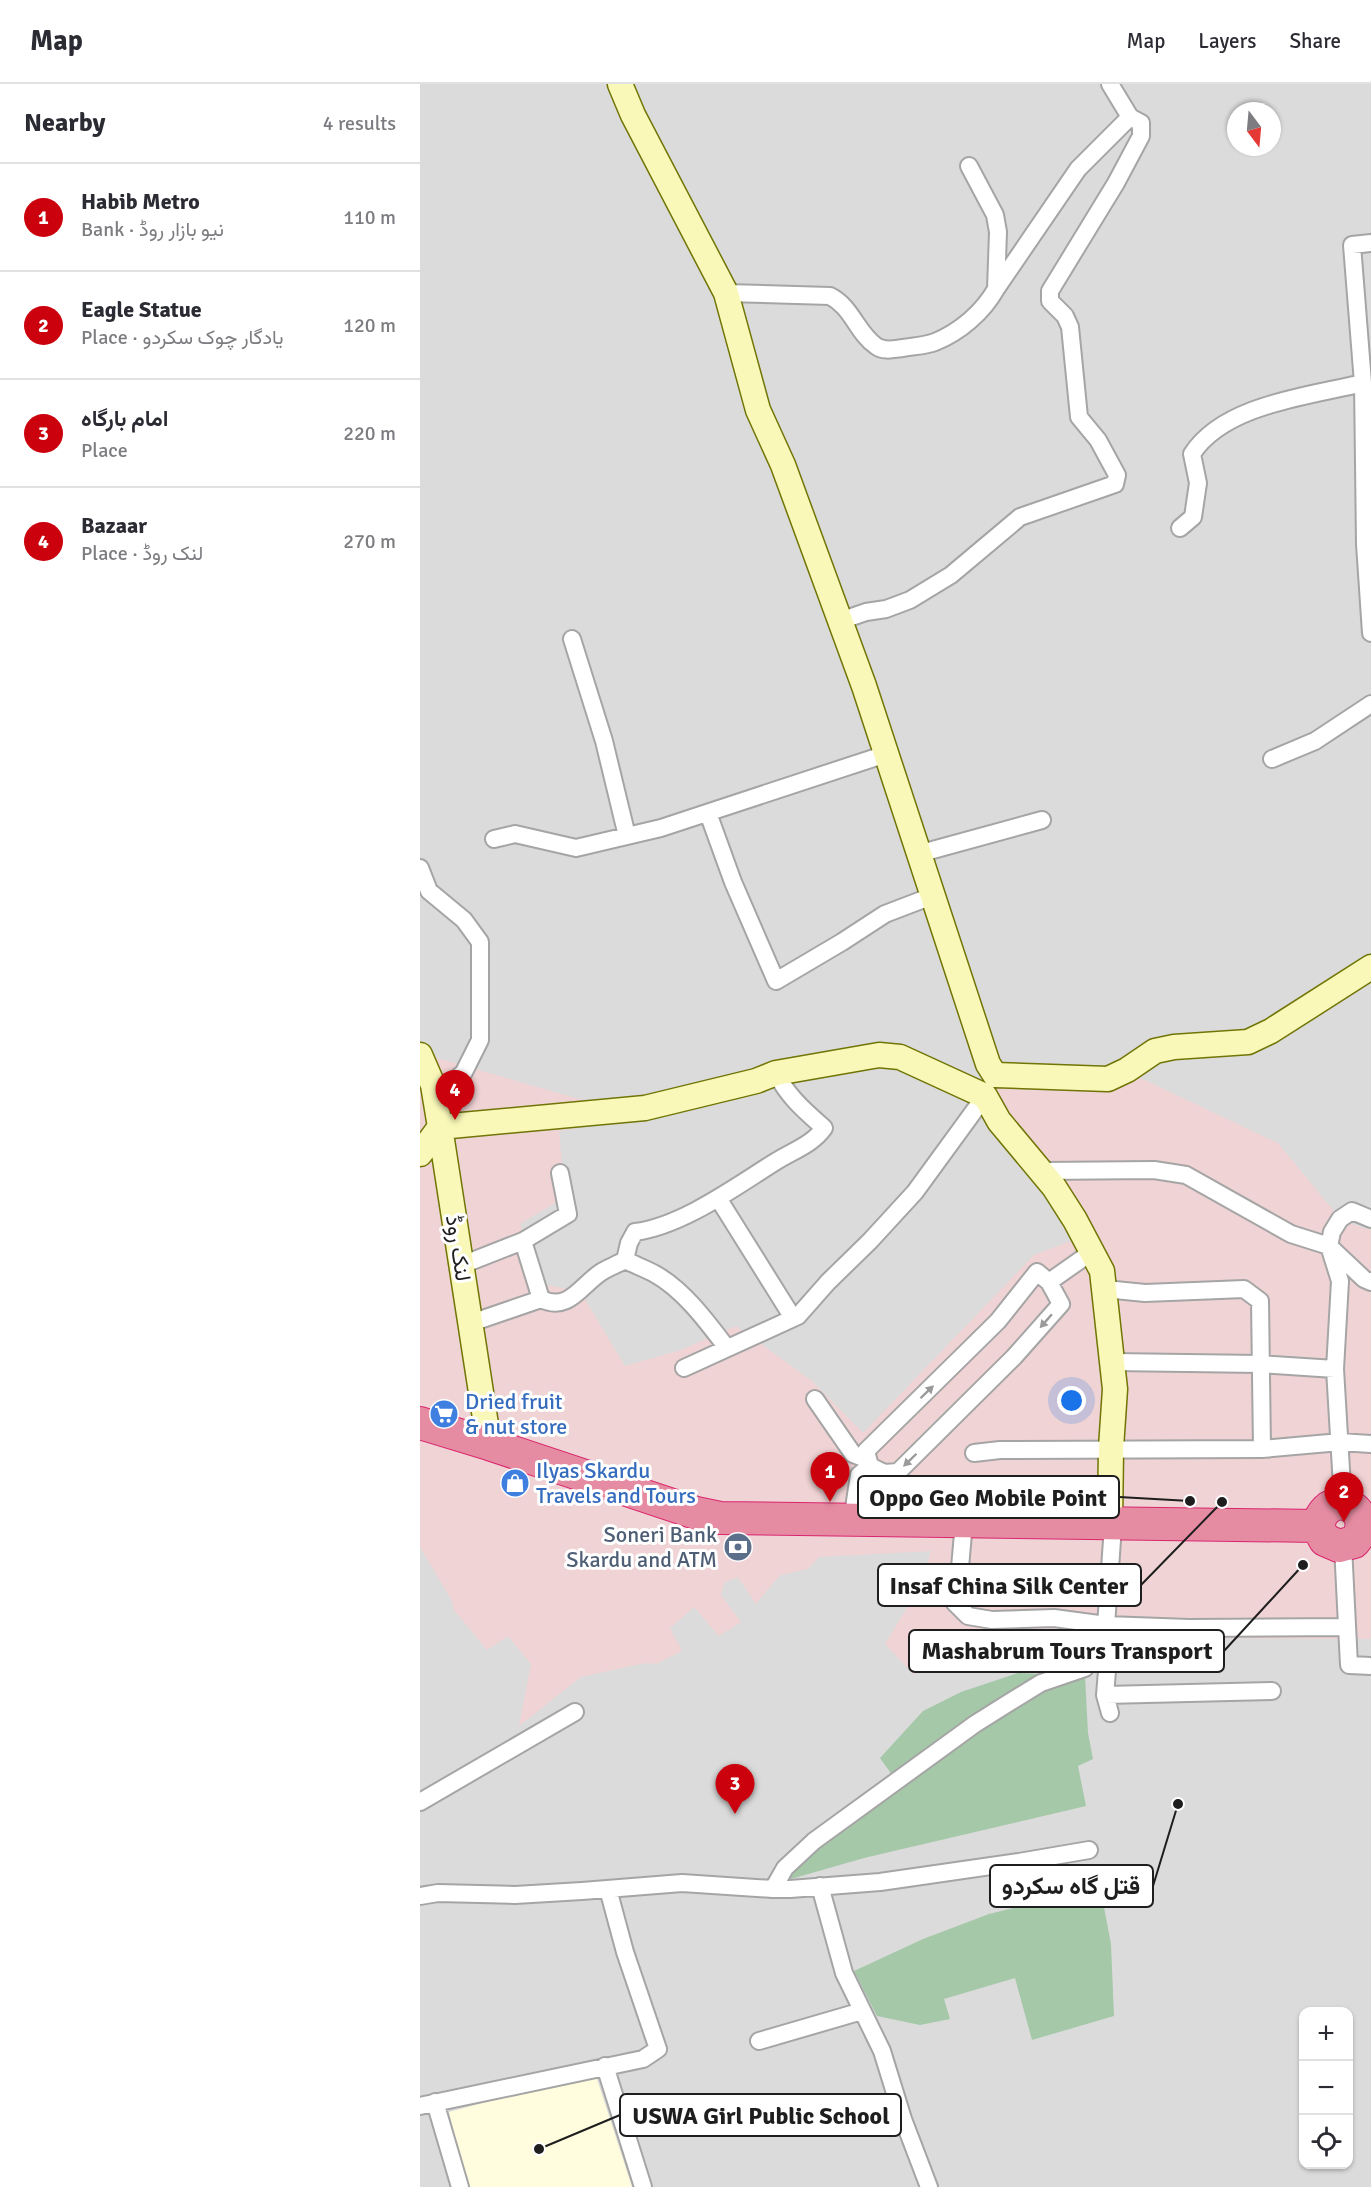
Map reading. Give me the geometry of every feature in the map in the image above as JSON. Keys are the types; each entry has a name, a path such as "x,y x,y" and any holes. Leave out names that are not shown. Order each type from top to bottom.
{"highway":[{"path":"420,1423 696,1513 720,1518 1317,1526 1325,1540 1331,1544 1355,1525"}],"street":[{"path":"620,84 633,115 726,293 758,410 783,465 840,621 933,896 988,1064 990,1085 999,1121 1041,1171 1075,1220 1102,1271 1115,1389 1111,1448 1110,1523 1112,1540 1105,1695 1110,1713"},
{"path":"840,621 910,600 951,575 1020,517 1115,484 1117,475 1098,440 1078,417 1070,327 1065,316 1050,301 1050,291 1116,183 1141,136 1141,123 1130,117 1110,84"},
{"path":"726,293 830,296 838,300 878,348 887,350 933,343 971,320 988,302 1078,169 1130,117"},
{"path":"969,166 995,214 998,232 996,289"},
{"path":"1371,243 1352,245 1364,384 1365,544 1371,633"},
{"path":"1180,528 1193,517 1198,483 1192,454 1199,443 1217,427 1259,408 1364,384"},
{"path":"572,639 604,741 627,836"},
{"path":"1272,759 1315,741 1371,704"},
{"path":"494,839 515,834 576,848 661,828 886,754"},
{"path":"708,813 733,882 776,981 885,914 933,896"},
{"path":"918,854 1042,820"},
{"path":"420,868 429,891 464,920 480,942 480,1040 464,1072 435,1100"},
{"path":"420,1154 440,1127 645,1108 756,1081 777,1073 879,1055 900,1057 990,1085 1108,1079 1127,1070 1155,1051 1174,1047 1248,1041 1271,1031 1371,967"},
{"name":"لنک روڈ","path":"420,1055 433,1085 489,1444"},
{"path":"625,1260 629,1243 635,1232 651,1230 718,1198 776,1161 805,1146 824,1128 783,1088 777,1073"},
{"path":"684,1368 798,1316 915,1192 990,1085"},
{"path":"1041,1171 1154,1170 1186,1175 1291,1234 1329,1246 1371,1282"},
{"path":"462,1265 522,1241 568,1214 560,1173"},
{"path":"718,1198 793,1318"},
{"path":"1371,1219 1352,1211 1340,1220 1332,1232 1329,1246 1341,1281 1335,1369 1340,1442 1355,1525 1346,1627 1349,1665 1371,1666"},
{"path":"522,1241 541,1299 548,1303 572,1298 601,1272 625,1260"},
{"path":"1049,1282 1093,1251"},
{"path":"625,1260 657,1275 684,1298 699,1312 728,1348"},
{"path":"814,1398 853,1454 868,1458 884,1473 898,1472 1014,1357 1061,1304 1049,1282 1036,1272 998,1321 868,1458 859,1475 852,1521"},
{"path":"1105,1289 1145,1293 1244,1290 1260,1301 1262,1449"},
{"path":"471,1323 541,1299"},
{"path":"1112,1362 1260,1364 1335,1369"},
{"path":"974,1453 1000,1450 1111,1448 1262,1449 1340,1442 1371,1444"},
{"path":"964,1522 959,1579 954,1602 968,1616 992,1620 1054,1618 1106,1633 1200,1628 1346,1627"},
{"path":"773,1889 785,1868 814,1841 975,1724 1041,1683 1085,1668 1106,1633"},
{"path":"1105,1695 1272,1691"},
{"path":"420,1802 575,1712"},
{"path":"420,1896 438,1893 515,1895 682,1883 773,1889 880,1882 1089,1850"},
{"path":"820,1886 844,1973 882,2051 903,2119 929,2187"},
{"path":"460,2187 428,2104 644,2059 658,2049 625,1952 608,1889"},
{"path":"759,2041 862,2011"},
{"path":"605,2066 643,2187"}],"shaded area":[{"path":"420,84 1371,84 1371,2187 420,2187"},
{"path":"420,1053 641,1117 559,1131 565,1197 520,1224 545,1285 580,1291 625,1366 681,1350 736,1326 812,1381 863,1433 1034,1255 1090,1234 982,1079 992,1062 1115,1066 1278,1143 1342,1221 1371,1230 1371,1639 967,1637 914,1675 885,1644 920,1586 931,1551 819,1557 808,1569 780,1575 756,1604 738,1577 724,1583 721,1595 741,1622 719,1636 694,1607 670,1628 682,1651 656,1664 645,1663 581,1677 519,1726 531,1664 508,1636 487,1650 454,1610 452,1601 420,1547"},
{"path":"595,2073 632,2187 467,2187 449,2112"}],"green space":[{"path":"1018,1673 1045,1674 1022,1683 983,1715 895,1779 880,1758 923,1711 961,1692"},
{"path":"1085,1676 1088,1733 1093,1759 1078,1766 1086,1806 864,1858 791,1879 790,1869 958,1739 1044,1690"},
{"path":"1100,1886 1111,1944 1114,2016 1032,2040 1015,1978 944,1999 950,2019 920,2025 877,2016 854,1971 923,1939 989,1914"}],"place":[{"name":"Bazaar","path":"455,1120"},
{"name":"Dried fruit & nut store","path":"444,1414"},
{"name":"Ilyas Skardu Travels and Tours","path":"515,1483"},
{"name":"Oppo Geo Mobile Point","path":"1190,1501"},
{"name":"Habib Metro","path":"830,1502"},
{"name":"Insaf China Silk Center","path":"1222,1502"},
{"name":"Eagle Statue","path":"1344,1522"},
{"name":"Soneri Bank Skardu and ATM","path":"738,1547"},
{"name":"Mashabrum Tours Transport","path":"1303,1565"},
{"name":"قتل گاہ سکردو","path":"1178,1804"},
{"name":"امام بارگاہ","path":"735,1814"},
{"name":"USWA Girl Public School","path":"539,2149"}]}
